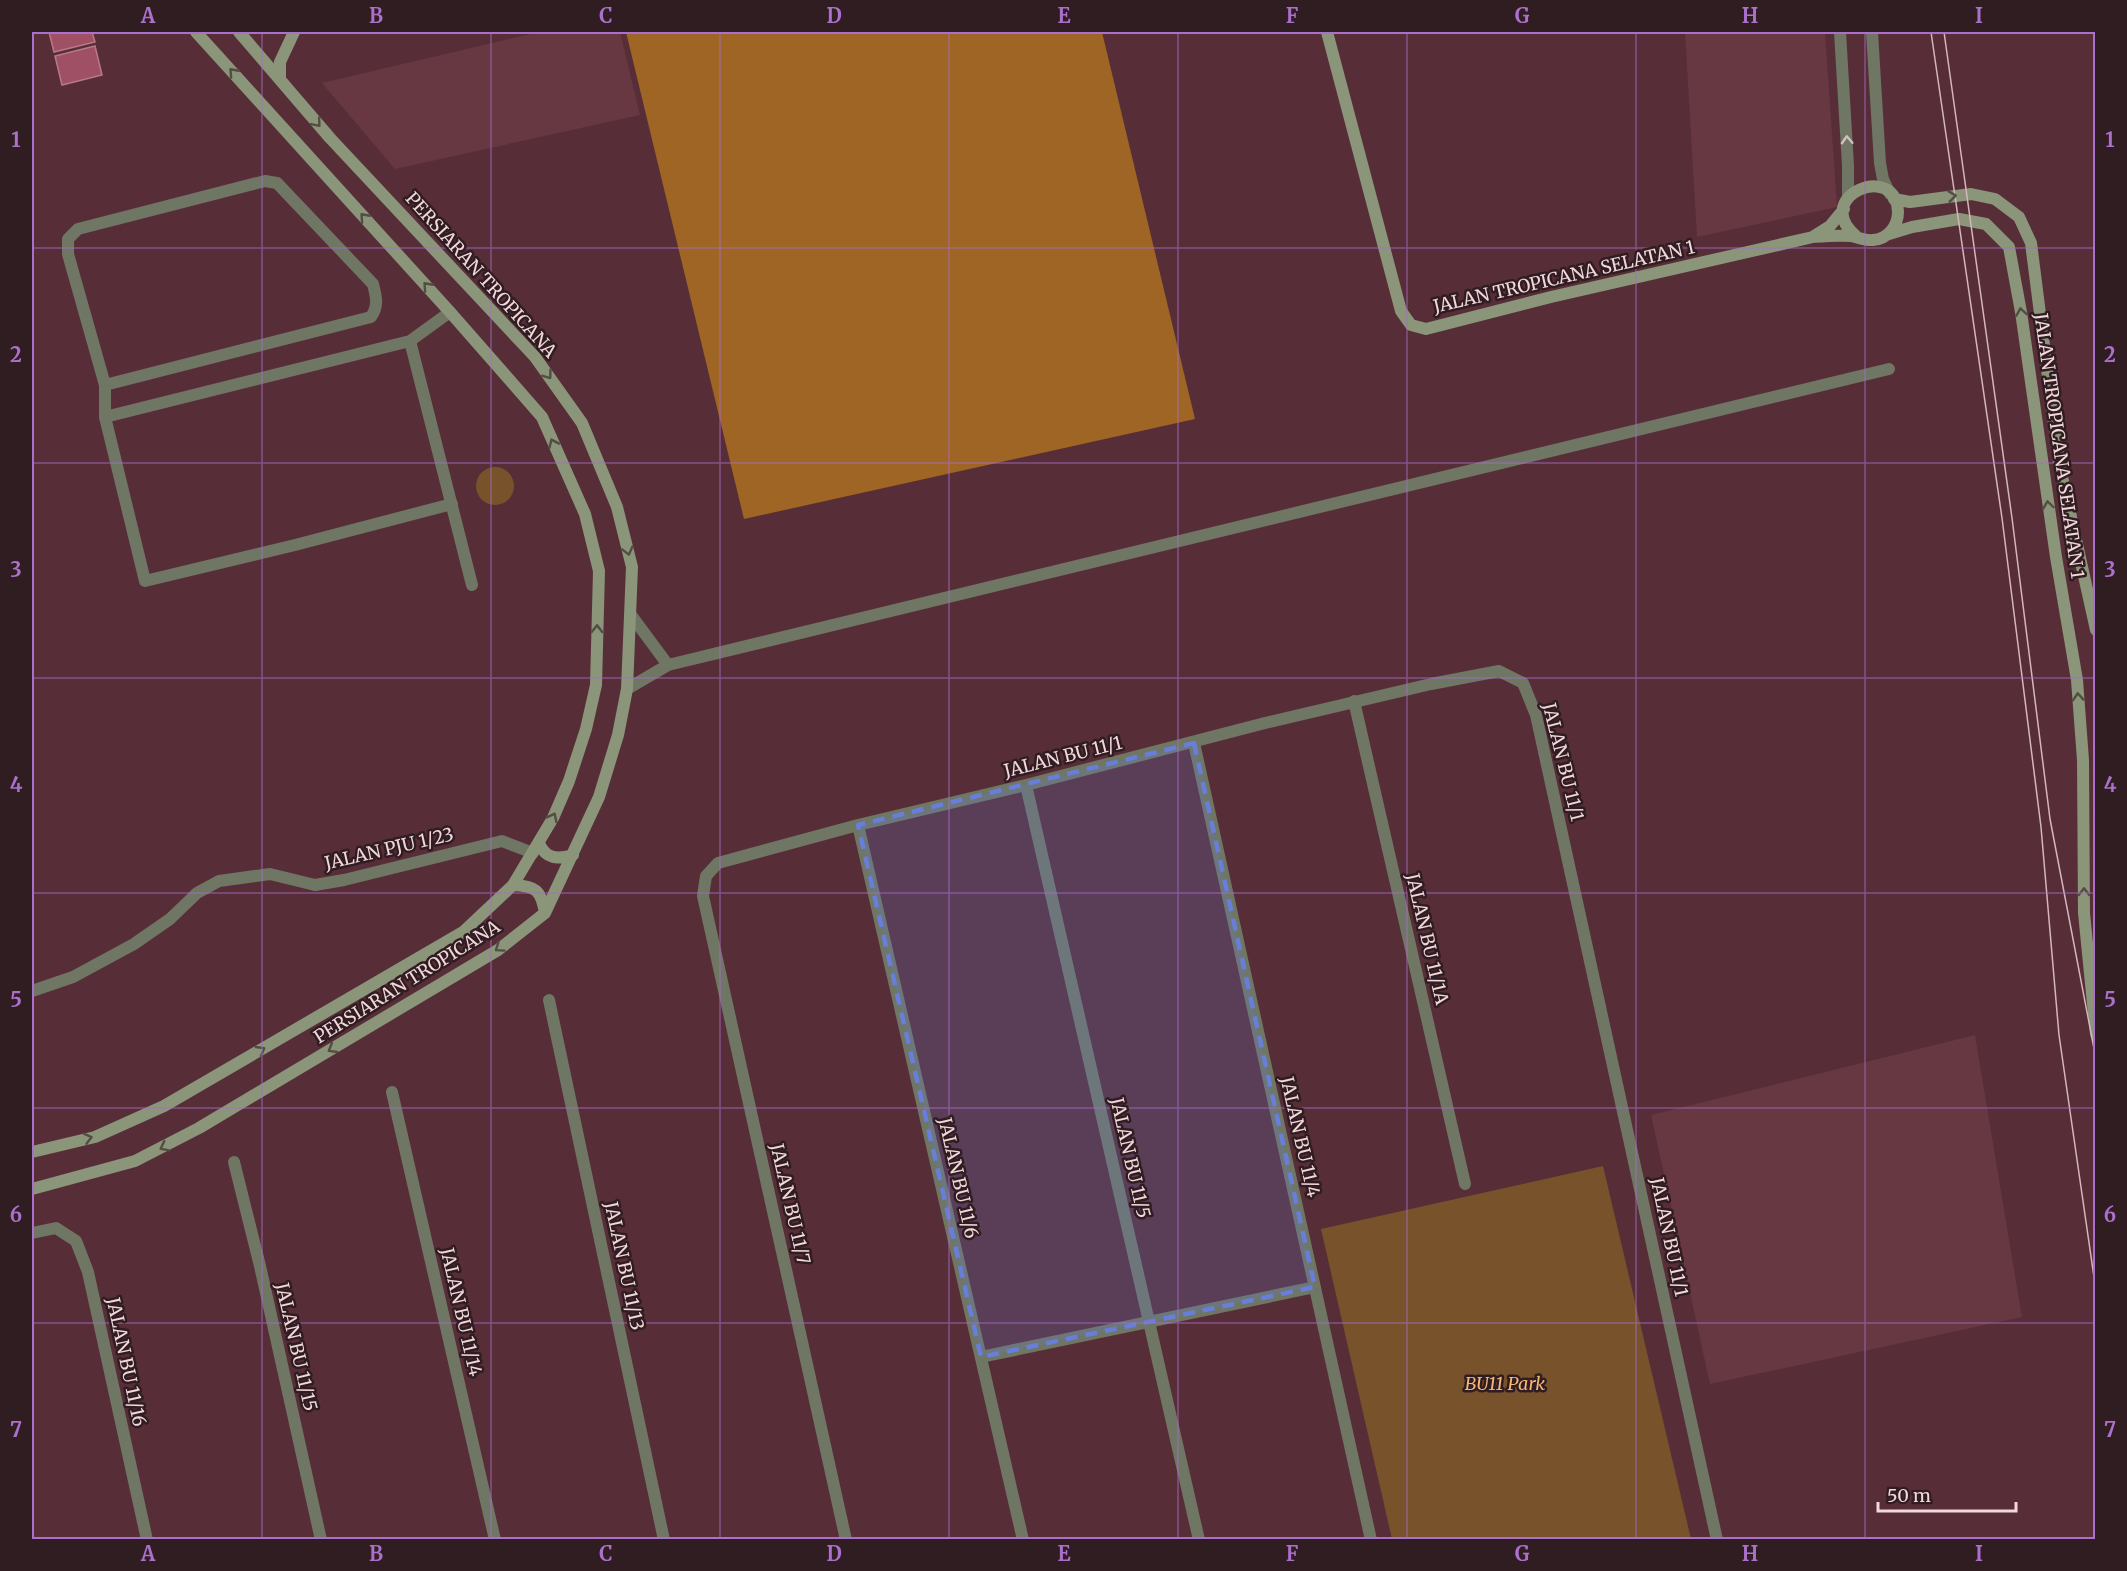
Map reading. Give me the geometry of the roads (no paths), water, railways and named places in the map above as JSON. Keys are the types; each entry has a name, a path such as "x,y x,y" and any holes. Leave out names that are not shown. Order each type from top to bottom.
{"main road":[{"name":"PERSIARAN TROPICANA","path":"32,1152 95,1137 164,1106 463,932 513,885 536,848 569,781 586,729 596,685 598,571 585,514 542,417 196,32"},
{"name":"PERSIARAN TROPICANA","path":"32,1189 135,1161 199,1128 498,950 545,913 599,797 618,735 627,689 632,567 617,507 582,423 534,357 330,138 239,32"},
{"path":"280,78 280,62 294,32"},
{"name":"JALAN TROPICANA SELATAN 1","path":"1327,32 1401,311 1411,325 1426,329 1551,297 1814,237 1856,236"},
{"path":"1814,237 1830,226 1846,203 1860,188 1868,186 1883,189 1892,197 1898,208 1895,226 1889,234 1873,241 1856,236 1846,224 1846,203"},
{"name":"JALAN TROPICANA SELATAN 1","path":"1892,197 1910,202 1971,194 1995,199 2019,217 2031,243 2059,462 2096,630"},
{"name":"JALAN TROPICANA SELATAN 1","path":"1889,234 1912,227 1959,219 1986,224 2009,247 2077,680 2083,760 2084,913 2096,1034"},
{"path":"536,848 550,857 561,858 573,855"},
{"path":"513,885 529,886 538,891 543,899 545,913"}],"street":[{"path":"1840,32 1848,166 1846,203"},
{"path":"1872,32 1880,163 1883,179 1892,197"},
{"path":"105,385 371,317 376,308 377,298 373,284 277,183 265,181 78,229 68,239 68,254 105,385 105,417 145,581 452,504"},
{"path":"105,417 410,341 450,312"},
{"path":"410,341 472,585"},
{"path":"627,689 668,665 1889,369"},
{"path":"631,615 668,665"},
{"name":"JALAN BU 11/1","path":"706,876 718,863 858,825 1026,785 1354,701 1499,671 1523,682 1536,715 1717,1539"},
{"name":"JALAN BU 11/1A","path":"1354,701 1466,1184"},
{"name":"JALAN BU 11/4","path":"1194,742 1371,1539"},
{"name":"JALAN BU 11/5","path":"1026,785 1199,1539"},
{"name":"JALAN BU 11/6","path":"858,825 1023,1539"},
{"name":"JALAN PJU 1/23","path":"32,990 73,977 134,944 170,919 197,893 219,881 270,874 315,885 502,841 536,848"},
{"name":"JALAN BU 11/7","path":"706,876 703,896 846,1539"},
{"name":"JALAN BU 11/13","path":"549,1000 664,1539"},
{"name":"JALAN BU 11/14","path":"392,1092 495,1539"},
{"name":"JALAN BU 11/15","path":"234,1162 260,1266 321,1539"},
{"name":"JALAN BU 11/16","path":"32,1233 56,1228 76,1240 88,1272 147,1539"},
{"path":"981,1357 1315,1287"}],"tram line":[{"path":"1931,32 2002,518 2041,827 2059,1035 2096,1291"},
{"path":"1944,32 2012,518 2050,819 2096,1059"}],"park label":[{"name":"BU11 Park","path":"1505,1384"}]}
